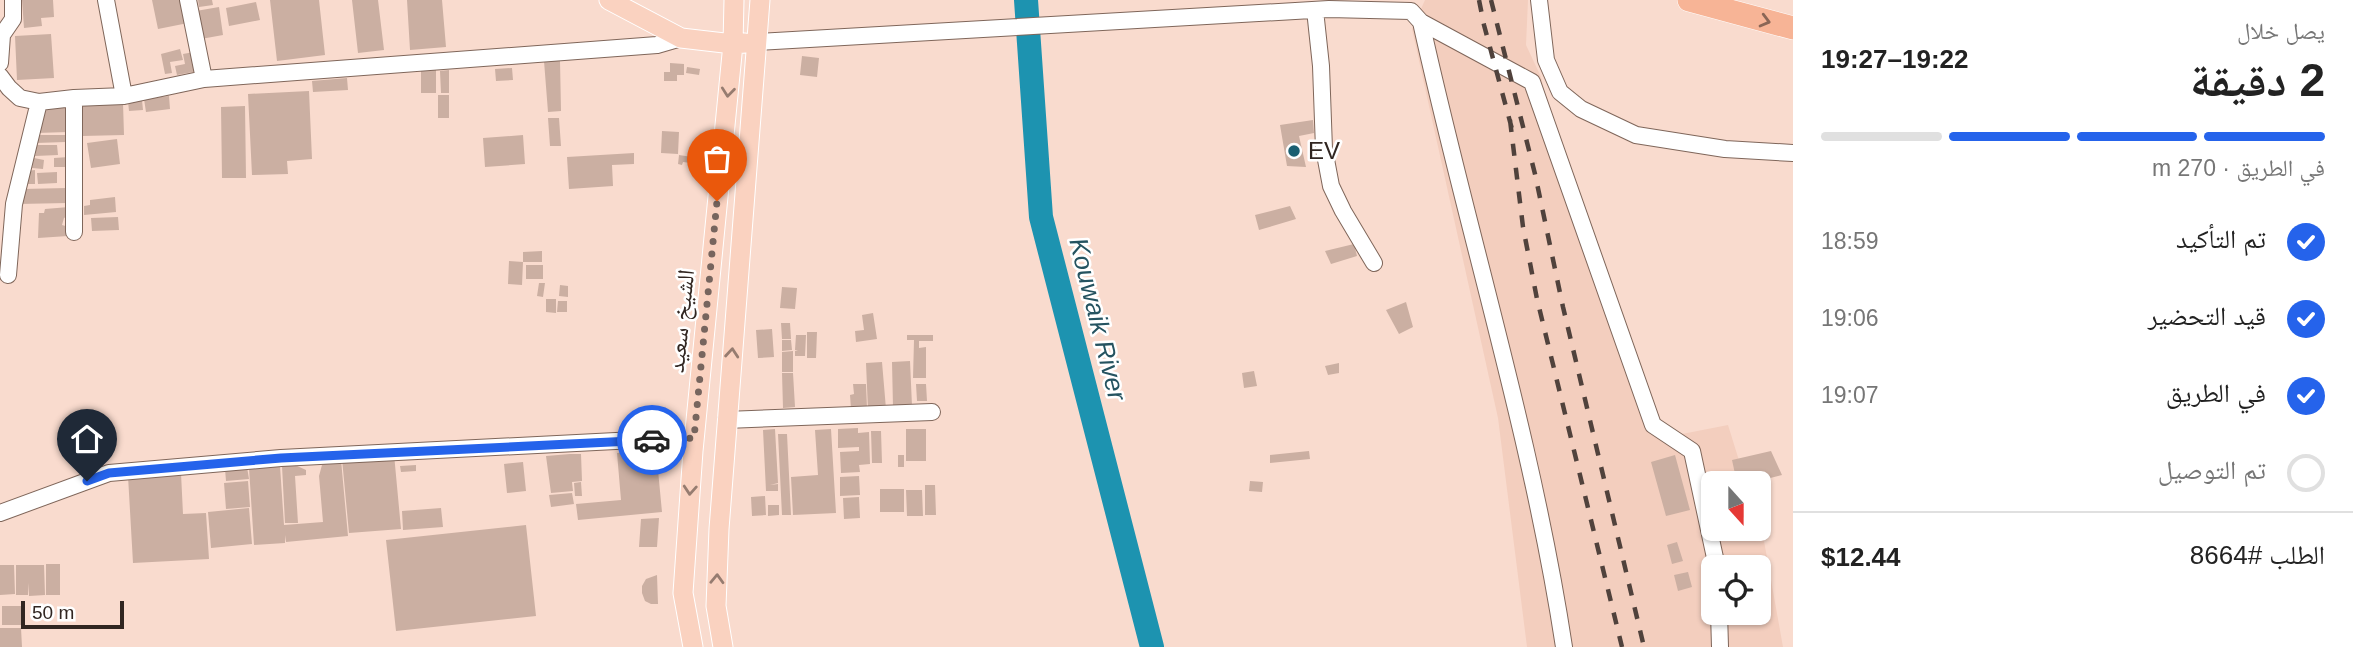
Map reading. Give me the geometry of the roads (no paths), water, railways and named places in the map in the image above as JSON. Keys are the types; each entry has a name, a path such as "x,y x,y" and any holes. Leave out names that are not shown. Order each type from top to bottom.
{"highway":[{"path":"1689,0 1793,28"}],"main road":[{"path":"609,0 681,38 733,44 758,42"},
{"name":"الشيخ سعيد","path":"693,647 684,593 694,438 733,44 734,0"},
{"path":"723,647 716,606 726,420 760,0"}],"street":[{"path":"0,62 2,35 13,19 13,0"},
{"path":"106,0 124,96"},
{"path":"188,0 204,79"},
{"path":"1539,0 1546,60 1560,92 1581,109 1636,135 1725,149 1793,153"},
{"path":"1315,10 1321,66 1324,149 1331,186 1343,212 1374,263"},
{"path":"758,42 1315,10 1411,11 1421,22 1532,82 1653,425 1692,451 1714,555"},
{"path":"1421,22 1442,117 1508,371 1553,577 1564,647"},
{"path":"0,76 20,98 39,102 124,96 204,79 657,45 681,38"},
{"path":"74,98 75,232"},
{"path":"8,275 14,204 39,102"},
{"path":"726,420 932,412"},
{"path":"0,513 109,473 281,458 694,438"},
{"path":"1719,625 1720,647"}],"waterway":[{"name":"Kouwaik River","path":"1026,0 1041,217 1152,647"}],"railway":[{"path":"1479,0 1512,129"},
{"path":"1491,0 1535,174 1563,307 1644,647"},
{"path":"1510,120 1523,227 1537,299 1622,647"}],"place":[{"name":"EV","path":"1294,151"}]}
